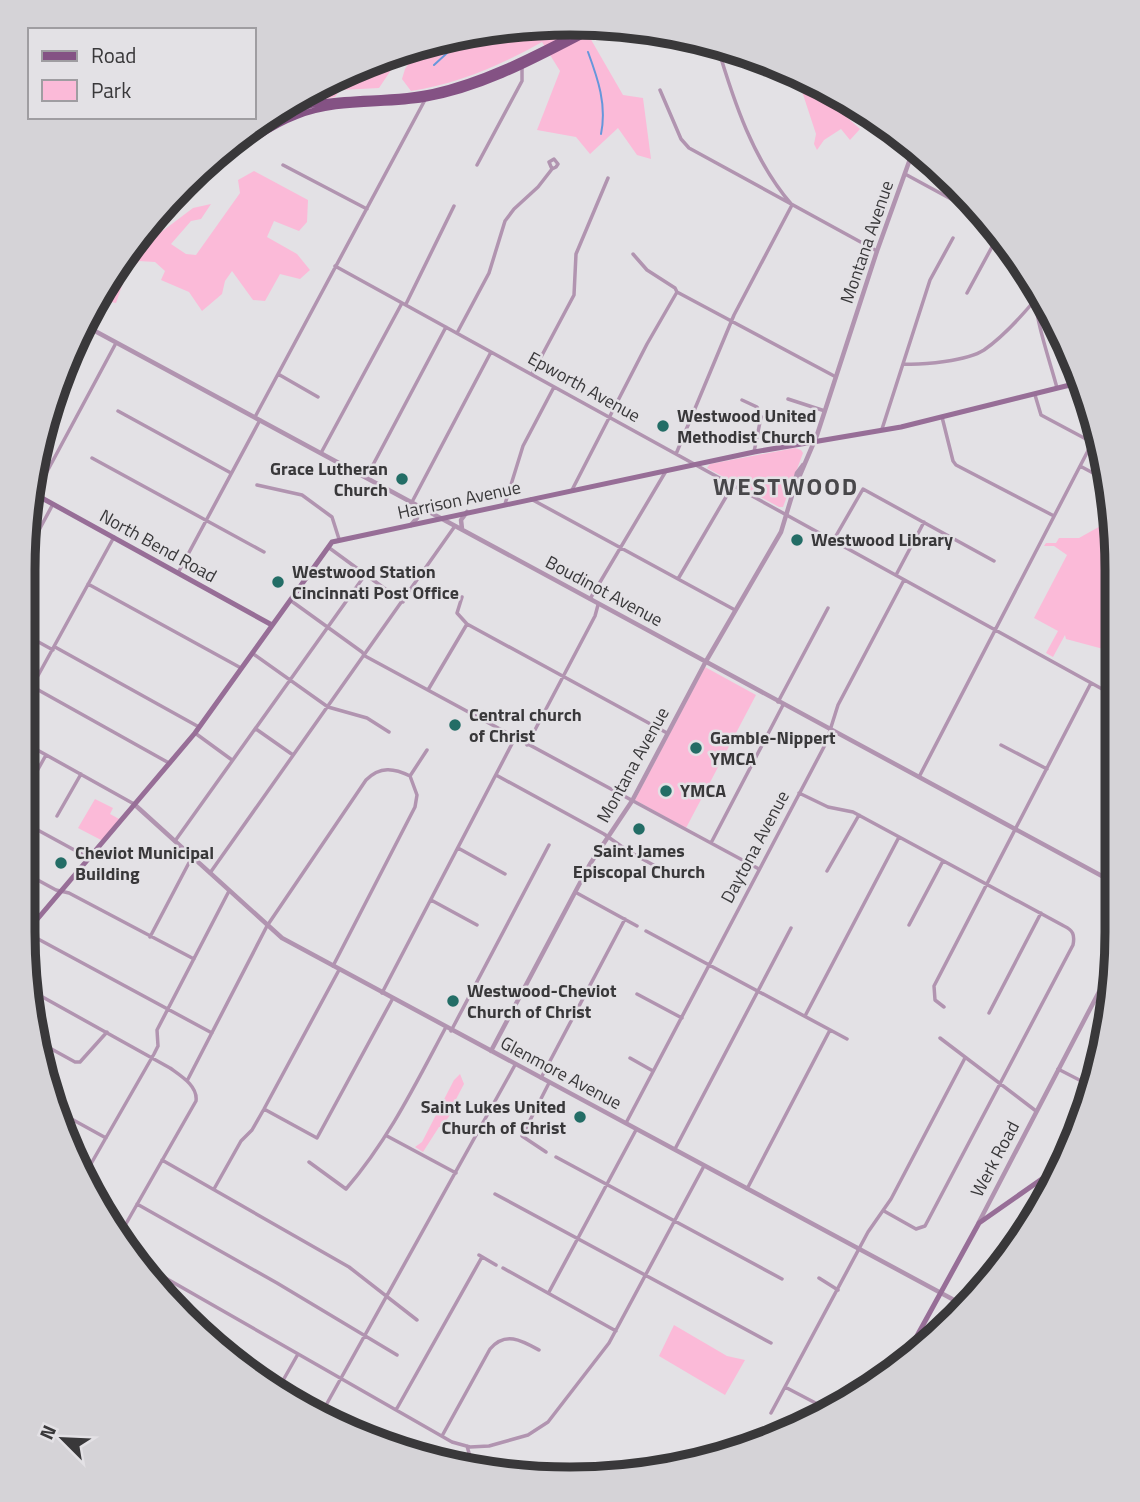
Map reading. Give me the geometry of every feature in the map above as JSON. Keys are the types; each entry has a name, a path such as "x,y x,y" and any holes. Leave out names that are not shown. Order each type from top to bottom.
{"main road":[{"path":"522,64 573,35"},
{"path":"296,111 314,104 428,96 522,64 582,35"},
{"name":"Harrison Avenue","path":"35,922 200,727 327,546 339,539 754,452 881,431 1072,384"},
{"name":"North Bend Road","path":"40,497 272,625"},
{"path":"979,1223 1046,1176"},
{"name":"Werk Road","path":"914,1341 979,1223"}],"street":[{"path":"721,57 746,129 773,181 792,205"},
{"path":"477,165 522,81 522,64"},
{"path":"660,90 686,146 877,251"},
{"path":"178,573 231,473 278,374 428,96"},
{"name":"Montana Avenue","path":"491,1051 575,892 632,801 705,663 781,532 911,158"},
{"path":"283,165 367,209"},
{"path":"457,333 489,273 505,221 538,187 551,169"},
{"path":"905,174 959,203"},
{"path":"532,374 574,295 576,254 608,178"},
{"path":"676,454 732,322 792,205"},
{"path":"321,453 454,206"},
{"path":"881,431 930,280 953,238"},
{"path":"967,293 994,244"},
{"path":"633,254 643,267 677,292 836,377"},
{"name":"Epworth Avenue","path":"335,266 1105,691"},
{"path":"572,490 677,292"},
{"path":"903,364 949,360 982,351 1014,324 1033,303"},
{"path":"1038,313 1057,388"},
{"path":"366,478 446,327"},
{"name":"Boudinot Avenue","path":"92,330 1105,878"},
{"path":"44,473 116,343"},
{"path":"411,502 491,352"},
{"path":"278,374 318,397"},
{"path":"505,504 523,446 554,387"},
{"path":"1035,393 1041,415 1089,441"},
{"path":"788,399 825,411"},
{"path":"742,400 757,407 761,414 754,452"},
{"path":"118,411 231,473"},
{"path":"942,417 956,465 1054,516"},
{"path":"797,444 807,456"},
{"path":"918,778 1090,446"},
{"path":"92,458 264,552"},
{"path":"1080,466 1096,475"},
{"path":"590,600 666,471"},
{"path":"257,485 302,495 332,517 339,539"},
{"path":"678,579 733,485"},
{"path":"833,541 863,489 994,561"},
{"path":"531,499 736,610"},
{"path":"36,536 53,504"},
{"path":"411,525 417,518 417,505"},
{"path":"462,530 461,520 467,512"},
{"path":"896,575 924,522"},
{"path":"210,873 455,526"},
{"path":"35,683 114,537"},
{"path":"327,546 403,602"},
{"path":"175,841 365,575"},
{"name":"Daytona Avenue","path":"626,1124 826,743 838,705 904,580"},
{"path":"88,584 241,668"},
{"path":"462,597 457,613 467,624 667,733"},
{"path":"290,600 365,656 759,869"},
{"path":"527,744 595,616 598,605"},
{"path":"711,843 828,608"},
{"path":"428,690 467,624"},
{"path":"35,639 200,727"},
{"path":"252,653 328,707 367,718 389,732"},
{"path":"944,1007 935,1000 934,986 1091,683"},
{"path":"35,688 169,763"},
{"path":"256,729 293,755"},
{"path":"195,733 232,760"},
{"path":"382,993 515,738"},
{"path":"1001,745 1047,769"},
{"name":"Glenmore Avenue","path":"35,749 134,804 282,938 956,1301"},
{"path":"410,776 427,750"},
{"path":"35,775 46,755"},
{"path":"187,1081 267,926 370,776 390,769 410,776"},
{"path":"57,816 81,774"},
{"path":"496,775 657,867"},
{"path":"333,966 415,807 417,795 410,776"},
{"path":"799,793 828,807 849,810 859,815 1065,926 1073,934 1073,944 925,1226 916,1228 884,1211"},
{"path":"827,871 859,815"},
{"path":"35,829 89,858"},
{"path":"805,1016 899,837"},
{"path":"452,1031 550,845"},
{"path":"458,848 505,874"},
{"path":"150,937 192,857"},
{"path":"909,925 943,861"},
{"path":"35,879 194,959"},
{"path":"89,1167 158,1046 157,1030 229,891"},
{"path":"575,892 637,926"},
{"path":"430,900 478,925"},
{"path":"989,1013 1041,913"},
{"path":"541,1079 625,919"},
{"path":"674,1151 791,928"},
{"path":"646,931 847,1039"},
{"path":"35,939 212,1033"},
{"path":"214,1189 241,1140 252,1130 264,1109 339,970"},
{"name":"Werk Road","path":"979,1223 1102,984"},
{"path":"638,994 682,1017"},
{"path":"39,997 152,1057 187,1081 197,1096 124,1227"},
{"path":"264,1109 317,1138 393,998"},
{"path":"309,1162 346,1188 387,1136 446,1027"},
{"path":"747,1189 830,1030"},
{"path":"48,1047 75,1062 80,1062 107,1032"},
{"path":"940,1038 1036,1111"},
{"path":"630,1058 653,1071"},
{"path":"771,1413 859,1249 884,1211 965,1058"},
{"path":"325,1407 514,1065"},
{"path":"1058,1069 1083,1082"},
{"path":"546,1152 522,1136 549,1083"},
{"path":"68,1117 106,1138"},
{"path":"549,1292 636,1130"},
{"path":"387,1136 456,1173"},
{"path":"556,1157 782,1279"},
{"path":"162,1160 341,1262 417,1320"},
{"path":"160,1275 442,1436 467,1446 489,1446 528,1435 543,1426 599,1359 704,1166"},
{"path":"495,1194 771,1343"},
{"path":"137,1203 397,1355"},
{"path":"396,1410 480,1256 496,1265"},
{"path":"503,1268 616,1331"},
{"path":"818,1278 838,1290"},
{"path":"442,1436 495,1343 503,1339 517,1339 539,1350"},
{"path":"282,1382 298,1354"},
{"path":"785,1387 820,1405"},
{"path":"467,1446 471,1458"}],"green space":[{"path":"535,36 589,36 623,95 643,98 651,159 637,155 618,128 590,154 576,137 537,130 560,71 542,42 495,66 428,88 411,91 402,79 412,59 466,45"},
{"path":"395,64 379,88 340,90 335,97 311,102 333,90"},
{"path":"801,87 842,110 842,113 860,129 850,140 841,129 824,140 817,150 814,144 816,134"},
{"path":"254,171 308,200 307,222 299,231 274,221 267,237 297,254 310,270 300,279 280,274 265,301 253,300 232,271 225,281 222,294 202,311 189,292 161,280 165,271 155,262 139,261 125,277 116,303 111,302 111,295 147,242 193,208 211,204 201,219 191,221 171,244 186,254 196,255 240,193 238,180"},
{"path":"795,448 803,453 783,507 707,468 710,464"},
{"path":"1103,525 1105,649 1066,639 1065,635 1053,657 1046,653 1058,631 1034,618 1067,555 1054,546 1044,546 1046,543 1056,543 1059,538 1079,538"},
{"name":"Gamble-Nippert YMCA","path":"705,667 756,695 686,828 635,800"},
{"path":"95,799 113,808 110,814 121,820 103,841 78,828"},
{"path":"460,1074 464,1084 454,1103 455,1107 423,1152 415,1147 422,1142 454,1080"},
{"path":"674,1325 727,1356 745,1360 725,1395 659,1356"}],"waterway":[{"path":"434,65 452,48"},
{"path":"588,52 602,102 601,134"}],"place":[{"name":"Westwood United Methodist Church","path":"663,426"},
{"name":"Grace Lutheran Church","path":"402,479"},
{"name":"Westwood Library","path":"797,540"},
{"name":"Westwood Station Cincinnati Post Office","path":"278,582"},
{"name":"Central church of Christ","path":"455,725"},
{"name":"Gamble-Nippert YMCA","path":"696,748"},
{"name":"YMCA","path":"666,791"},
{"name":"Saint James Episcopal Church","path":"639,829"},
{"name":"Cheviot Municipal Building","path":"61,863"},
{"name":"Westwood-Cheviot Church of Christ","path":"453,1001"},
{"name":"Saint Lukes United Church of Christ","path":"580,1117"}],"district":[{"name":"WESTWOOD","path":"786,487"}]}
